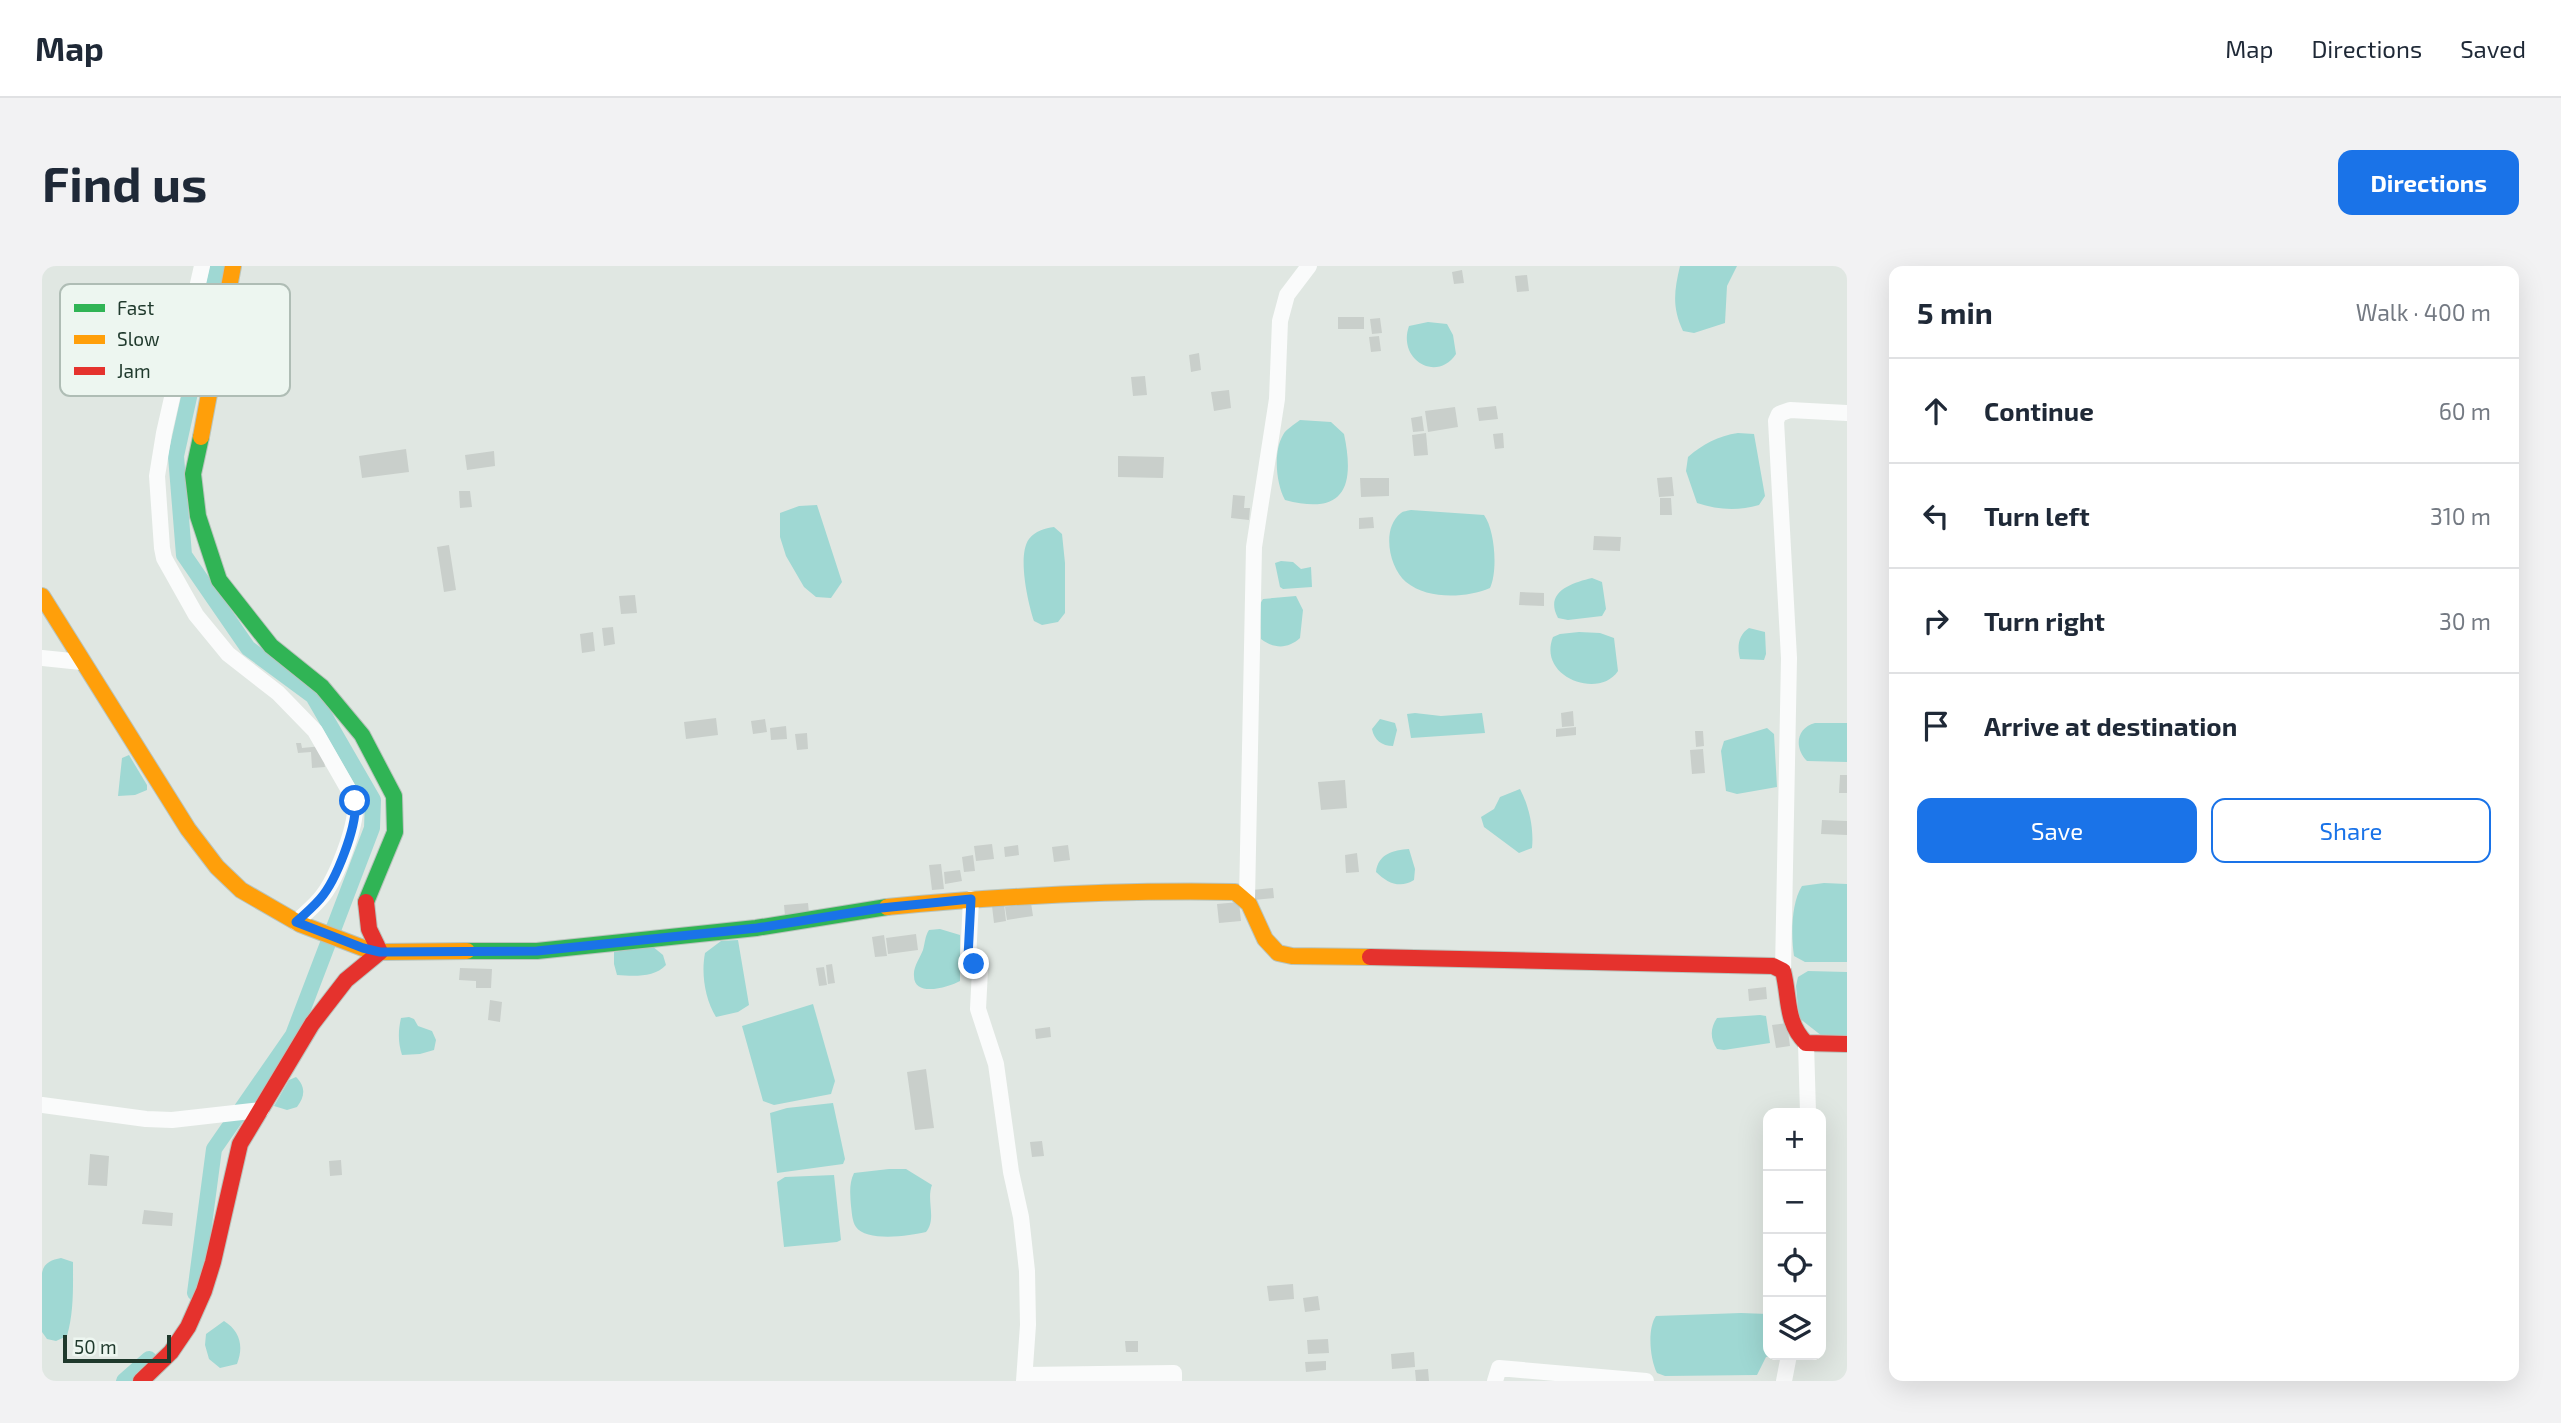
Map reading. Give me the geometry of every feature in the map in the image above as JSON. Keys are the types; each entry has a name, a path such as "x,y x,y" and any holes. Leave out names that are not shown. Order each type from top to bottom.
{"main road":[{"path":"230,284 233,266"},
{"path":"208,396 193,474 198,516 219,580 271,646 323,687 362,735 394,796 395,832 365,905 369,929 380,952"},
{"path":"42,596 81,662 203,851 230,881 298,923 363,948 380,952 537,951 757,928 881,908 971,899 1182,891 1235,892 1247,900 1276,953 1292,956 1763,964 1783,971 1788,1020 1806,1043 1847,1044"},
{"path":"141,1381 171,1352 188,1326 213,1262 240,1144 312,1024 346,980 380,952"}],"street":[{"path":"198,284 202,266"},
{"path":"1247,900 1254,547 1277,398 1280,321 1287,295 1309,266"},
{"path":"172,396 157,476 164,558 197,615 228,654 278,693 315,731 355,801 353,825 334,878 322,898 298,923"},
{"path":"1783,971 1789,658 1776,421 1779,414 1790,410 1847,414"},
{"path":"42,658 81,662"},
{"path":"971,899 968,960 980,970 978,1010 996,1064 1027,1270 1028,1325 1024,1378 1174,1373 1174,1381"},
{"path":"1806,1043 1808,1108"},
{"path":"42,1105 173,1120 261,1110"},
{"path":"1784,1381 1788,1360"},
{"path":"1495,1381 1499,1368 1646,1381"}],"water":[{"path":"1680,266 1737,266 1727,286 1725,323 1694,333 1683,331 1675,299"},
{"path":"1428,322 1447,324 1453,335 1456,354 1448,363 1439,367 1421,364 1409,349 1409,326"},
{"path":"1300,420 1331,422 1344,434 1348,468 1346,482 1333,500 1321,504 1285,500 1282,493 1277,468 1278,450 1284,433"},
{"path":"1738,433 1754,434 1765,496 1759,505 1736,509 1697,503 1686,471 1688,457 1711,441"},
{"path":"817,505 842,582 831,598 816,597 804,587 786,556 780,537 780,513 799,506"},
{"path":"1411,510 1484,515 1491,530 1494,551 1494,572 1490,588 1470,594 1447,596 1425,592 1406,582 1395,567 1389,538 1395,520 1402,512"},
{"path":"1054,527 1062,534 1065,613 1058,622 1042,625 1034,621 1025,579 1024,556 1031,536 1040,530"},
{"path":"1293,562 1301,569 1311,567 1312,587 1280,587 1275,563"},
{"path":"1592,578 1602,582 1606,609 1602,616 1568,620 1558,618 1554,601 1557,595 1568,586"},
{"path":"1296,596 1303,610 1300,638 1281,646 1271,645 1261,639 1260,604 1263,599"},
{"path":"1749,628 1765,632 1764,660 1740,659 1739,642"},
{"path":"1579,632 1600,633 1614,638 1618,671 1609,680 1598,684 1585,684 1572,680 1554,663 1550,651 1553,637"},
{"path":"1482,713 1485,733 1411,738 1407,714 1441,716"},
{"path":"1380,719 1395,723 1397,730 1393,746 1382,744 1375,736 1372,729"},
{"path":"1815,723 1847,723 1847,762 1807,761 1800,750 1799,739 1804,729"},
{"path":"1767,728 1774,734 1777,787 1737,794 1726,791 1721,751 1724,741"},
{"path":"129,755 147,785 147,790 135,795 118,796 122,758"},
{"path":"1520,789 1530,817 1532,848 1519,853 1484,827 1481,817 1494,809 1500,797"},
{"path":"1409,849 1415,869 1414,880 1394,884 1376,872 1380,861 1387,854"},
{"path":"1847,884 1847,962 1805,962 1794,956 1793,920 1798,893 1802,886"},
{"path":"940,929 960,935 960,981 941,988 926,989 916,983 915,969 929,930"},
{"path":"738,940 749,1005 738,1012 716,1017 705,986 705,953 721,941"},
{"path":"652,946 663,955 666,965 656,972 643,975 617,975 614,952"},
{"path":"1808,971 1847,972 1847,1036 1822,1036 1799,1018 1796,986 1798,977"},
{"path":"813,1004 835,1081 831,1094 774,1105 763,1101 742,1026"},
{"path":"1766,1016 1770,1043 1717,1049 1712,1034 1717,1018"},
{"path":"401,1018 414,1019 418,1026 432,1031 436,1040 434,1050 402,1055 399,1041 400,1023"},
{"path":"296,1077 302,1084 303,1092 297,1107 287,1110 274,1106 289,1080"},
{"path":"833,1103 845,1159 843,1164 777,1173 770,1113 787,1108"},
{"path":"906,1169 932,1185 931,1221 926,1232 878,1236 861,1232 856,1227 850,1197 854,1173"},
{"path":"834,1175 841,1240 784,1247 777,1182 785,1177"},
{"path":"61,1258 73,1262 73,1299 67,1336 56,1341 47,1339 42,1332 42,1273 47,1264"},
{"path":"1763,1314 1764,1360 1757,1375 1665,1376 1657,1373 1651,1344 1651,1328 1656,1316"},
{"path":"224,1321 237,1334 240,1351 237,1364 220,1368 209,1359 205,1345 206,1334"}],"building":[{"path":"1462,270 1464,283 1454,284 1452,272"},
{"path":"1527,275 1529,291 1517,292 1515,276"},
{"path":"1338,317 1364,317 1364,329 1338,329"},
{"path":"1380,318 1382,333 1372,334 1370,319"},
{"path":"1379,336 1381,351 1371,352 1369,337"},
{"path":"1199,353 1201,370 1191,372 1189,355"},
{"path":"1145,376 1147,395 1133,396 1131,377"},
{"path":"1229,390 1231,408 1214,411 1211,392"},
{"path":"1496,406 1498,419 1479,421 1477,408"},
{"path":"1455,407 1458,427 1428,432 1425,411"},
{"path":"1422,416 1424,431 1413,432 1411,418"},
{"path":"1426,433 1428,455 1414,456 1412,435"},
{"path":"1503,433 1504,448 1495,449 1493,434"},
{"path":"406,449 409,472 362,478 359,456"},
{"path":"494,451 495,466 467,470 465,455"},
{"path":"1118,456 1164,457 1163,478 1118,477"},
{"path":"1672,477 1674,496 1659,497 1657,478"},
{"path":"1360,478 1389,478 1389,496 1361,497"},
{"path":"459,491 470,491 472,507 460,508"},
{"path":"1233,495 1245,496 1244,508 1250,508 1249,520 1231,518"},
{"path":"1660,498 1671,498 1672,515 1660,515"},
{"path":"1373,517 1374,528 1359,529 1359,518"},
{"path":"1594,536 1621,537 1620,551 1593,550"},
{"path":"449,545 456,590 444,592 437,547"},
{"path":"1520,592 1544,593 1544,606 1519,605"},
{"path":"635,595 637,613 621,614 619,596"},
{"path":"613,627 615,644 604,646 602,628"},
{"path":"593,632 595,651 582,653 580,634"},
{"path":"1573,711 1574,726 1562,727 1561,713"},
{"path":"716,718 718,735 686,739 684,722"},
{"path":"765,719 767,732 753,734 751,721"},
{"path":"786,726 787,739 771,740 770,728"},
{"path":"1576,727 1576,735 1556,737 1556,729"},
{"path":"1695,731 1703,731 1704,746 1696,747"},
{"path":"807,733 808,749 797,750 795,734"},
{"path":"296,743 301,743 302,748 322,746 325,767 312,768 311,752 298,753"},
{"path":"1703,749 1705,773 1692,774 1690,750"},
{"path":"1840,775 1847,775 1847,793 1839,793"},
{"path":"1345,780 1347,808 1321,810 1318,782"},
{"path":"1822,820 1847,821 1847,835 1821,834"},
{"path":"992,844 994,859 976,861 974,846"},
{"path":"1018,845 1019,855 1005,857 1004,847"},
{"path":"1068,845 1070,860 1054,862 1052,847"},
{"path":"1357,853 1359,872 1346,873 1345,855"},
{"path":"973,855 975,871 964,872 962,857"},
{"path":"941,864 944,889 932,890 929,865"},
{"path":"960,870 962,881 945,884 944,872"},
{"path":"1273,888 1274,898 1253,900 1252,890"},
{"path":"1239,902 1241,921 1219,923 1217,904"},
{"path":"808,903 809,913 785,916 784,905"},
{"path":"1031,903 1033,916 1007,920 1005,907"},
{"path":"1004,904 1006,921 994,923 992,906"},
{"path":"916,934 918,950 888,954 886,938"},
{"path":"884,935 887,956 875,957 872,937"},
{"path":"832,964 835,983 828,984 826,965"},
{"path":"824,967 827,985 819,986 816,968"},
{"path":"460,968 492,969 491,988 476,988 476,981 459,980"},
{"path":"1766,987 1767,999 1749,1001 1748,989"},
{"path":"490,1000 502,1002 500,1022 488,1020"},
{"path":"1787,1023 1790,1046 1776,1048 1772,1025"},
{"path":"1050,1027 1051,1037 1036,1039 1035,1029"},
{"path":"926,1069 934,1128 915,1130 907,1072"},
{"path":"1042,1141 1044,1156 1032,1157 1030,1142"},
{"path":"90,1154 109,1156 107,1186 88,1185"},
{"path":"341,1160 342,1175 330,1176 329,1161"},
{"path":"144,1210 173,1213 172,1226 142,1224"},
{"path":"1293,1284 1294,1299 1269,1301 1267,1286"},
{"path":"1318,1296 1320,1310 1305,1312 1303,1298"},
{"path":"1328,1339 1329,1353 1308,1354 1307,1340"},
{"path":"1125,1341 1138,1341 1138,1352 1126,1352"},
{"path":"1414,1352 1415,1367 1392,1369 1391,1354"},
{"path":"1326,1361 1326,1370 1306,1372 1305,1362"},
{"path":"1428,1369 1429,1381 1416,1381 1415,1370"}],"waterway":[{"path":"214,284 218,266"},
{"path":"189,396 176,456 184,555 248,648 313,696 373,800 372,828 293,1035 214,1149 195,1293"},
{"path":"124,1381 149,1359"}],"traffic: fast":[{"path":"201,437 193,474 198,516 219,580 271,646 322,687 362,735 394,796 395,832 366,902"},
{"path":"467,951 537,951 756,928 887,907"}],"traffic: slow":[{"path":"230,284 233,266"},
{"path":"201,437 209,396"},
{"path":"42,596 188,829 217,867 241,890 300,924 363,948 380,952 467,951"},
{"path":"887,907 1061,895 1235,892 1249,904 1265,939 1278,953 1292,956 1370,957"}],"traffic: jam":[{"path":"141,1381 171,1352 188,1327 204,1291 240,1144 312,1024 346,980 380,952 369,929 366,902"},
{"path":"1370,957 1773,966 1783,971 1791,1018 1806,1043 1847,1044"}],"route":[{"path":"355,801 353,825 334,878 322,898 296,922 363,948 380,952 537,951 757,928 881,908 971,899 968,960 974,964"}]}
